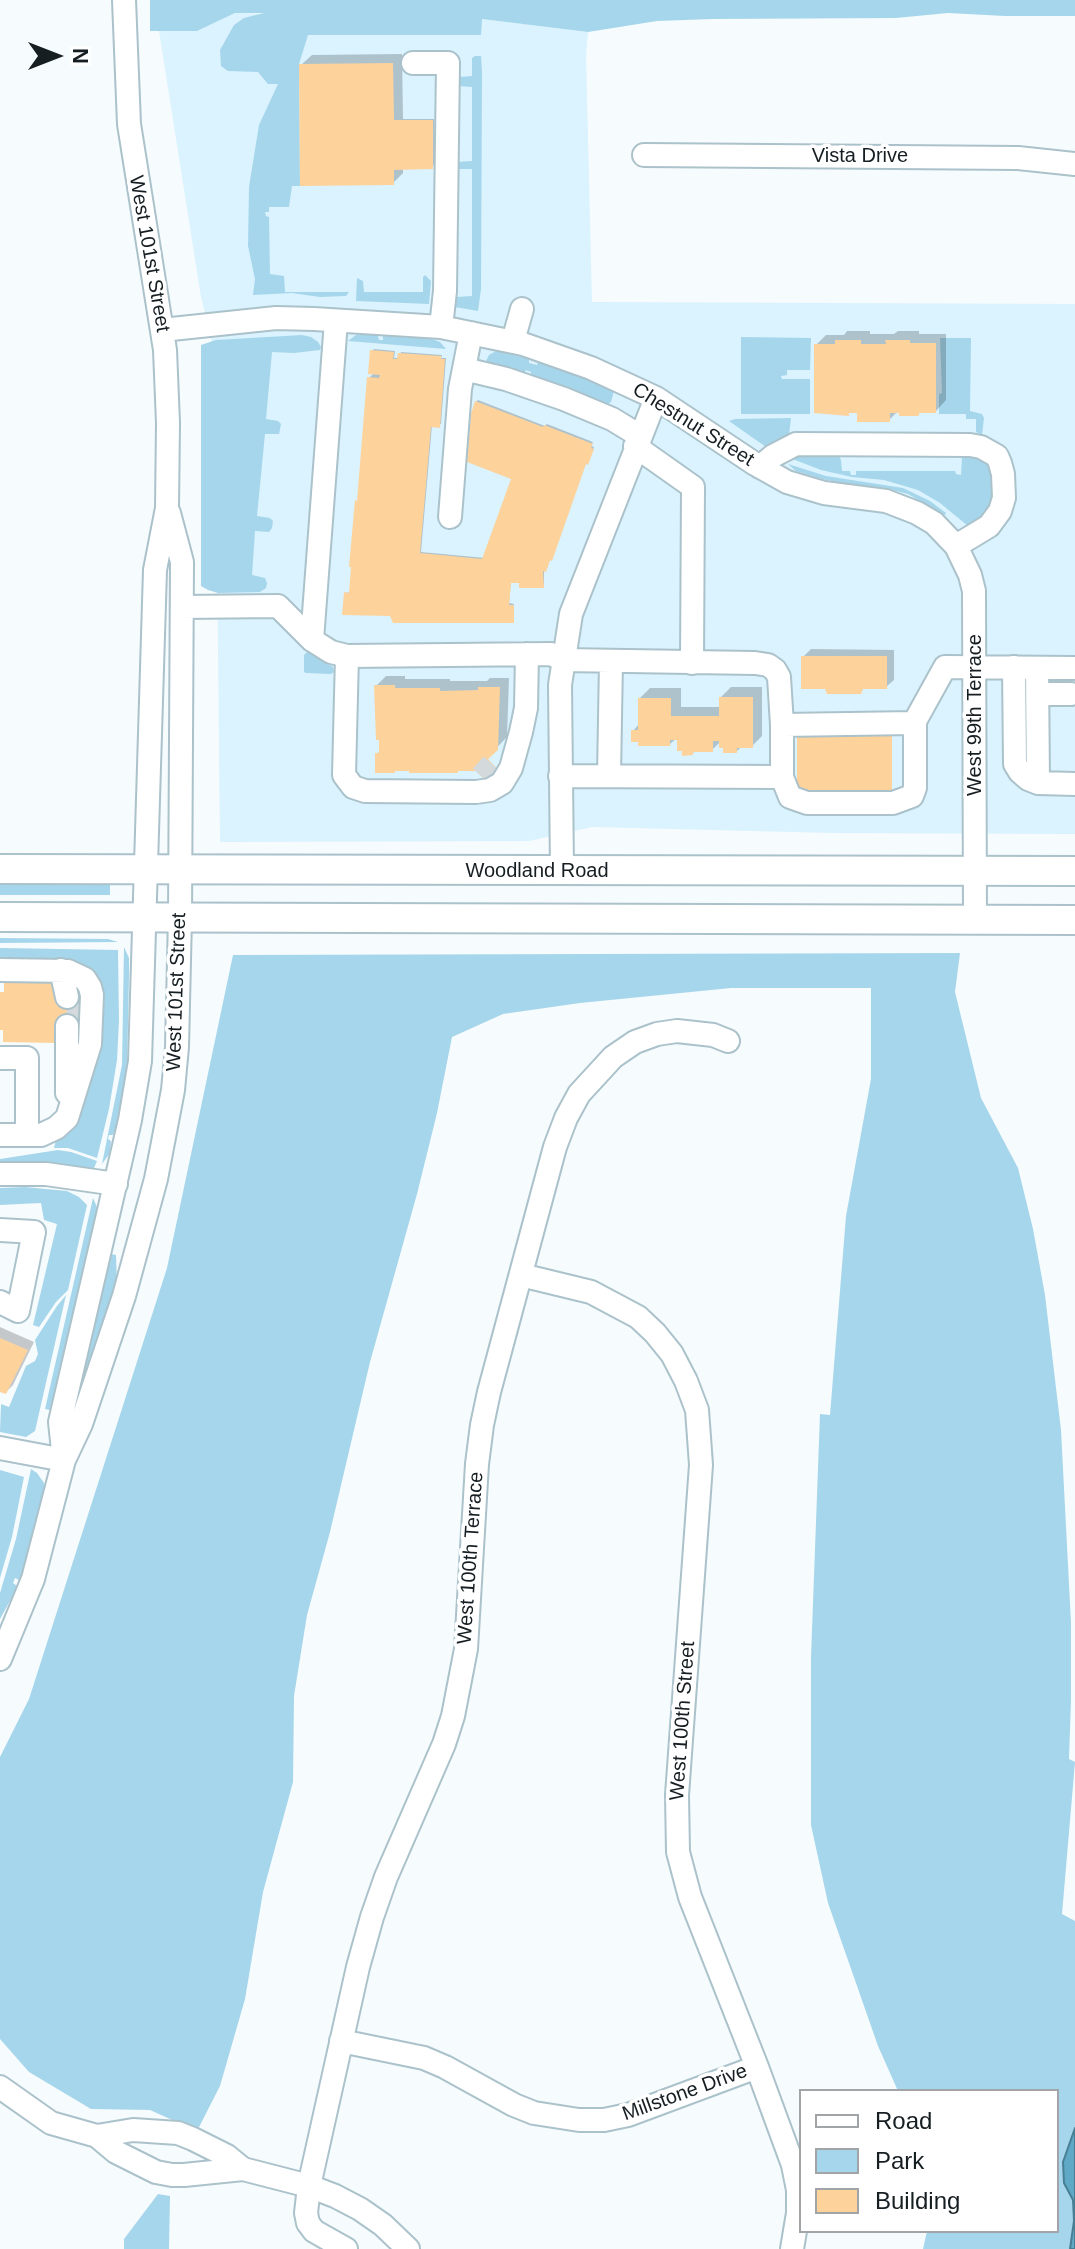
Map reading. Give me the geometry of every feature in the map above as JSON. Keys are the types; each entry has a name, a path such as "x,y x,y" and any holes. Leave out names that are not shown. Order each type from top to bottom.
{"main road":[{"name":"Woodland Road","path":"0,869 1075,871"},
{"path":"0,917 1075,920"}],"street":[{"name":"West 101st Street","path":"64,1460 60,1422 137,1089 155,570 167,508 168,423 162,330 131,138 124,0"},
{"path":"413,63 448,63 445,291 441,327"},
{"name":"Vista Drive","path":"644,155 1018,158 1075,164"},
{"path":"513,341 522,309"},
{"name":"Chestnut Street","path":"162,330 276,318 441,327 513,341 560,355 656,398 787,482 824,493 886,501 934,523"},
{"path":"312,640 336,321"},
{"path":"450,517 460,389 471,333"},
{"path":"464,369 506,379 612,419 693,487 692,663"},
{"path":"562,871 560,685 571,614 656,398"},
{"path":"760,467 796,444 981,447 997,456 1003,474 1004,498 1000,511 989,526 956,546"},
{"name":"West 101st Street","path":"0,1659 33,1579 64,1460 81,1424 124,1296 156,1179 173,1090 180,917 182,562 167,508"},
{"name":"West 99th Terrace","path":"934,523 956,546 974,591 975,920"},
{"path":"182,607 278,606 312,640 331,652 347,656 551,654 563,660 768,665 775,670 781,687 782,777 790,797 807,803 893,803 912,796 915,788 915,722 945,667 1075,668"},
{"path":"347,656 344,775 353,787 365,791 448,791 490,790 502,783 511,768 526,708 527,654"},
{"path":"609,776 611,661"},
{"path":"1014,667 1015,764 1028,779 1038,783 1075,784"},
{"path":"1037,668 1038,783"},
{"path":"1038,694 1071,694"},
{"path":"526,708 561,709"},
{"path":"782,725 915,722"},
{"path":"448,791 469,785 521,732"},
{"path":"560,776 782,777"},
{"path":"0,970 61,970 77,974 85,979 92,995 90,1044 67,1118 41,1135 0,1135"},
{"path":"61,970 76,987 72,997"},
{"path":"67,1118 72,1026"},
{"name":"West 100th Terrace","path":"346,2249 314,2231 308,2223 309,2186 372,1917 386,1877 444,1744 456,1704 466,1649 482,1425 555,1147 579,1094 613,1057 635,1042 677,1031 696,1031 728,1041"},
{"path":"0,1058 27,1058 27,1135"},
{"path":"0,1174 46,1174 116,1184"},
{"path":"0,1230 34,1232 18,1311 0,1302"},
{"name":"West 100th Street","path":"521,1275 591,1292 638,1317 672,1354 697,1410 701,1465 677,1795 678,1852 690,1897 793,2165 798,2213 792,2249"},
{"path":"0,1448 64,1460"},
{"name":"Millstone Drive","path":"341,2041 424,2058 514,2105 534,2113 579,2120 604,2120 628,2115 757,2067"},
{"path":"0,2087 51,2123 97,2136 116,2152 156,2172 172,2175 243,2169 335,2196 383,2225 408,2249"},
{"path":"97,2136 133,2130 178,2133 227,2156 243,2169"}],"shaded area":[{"path":"235,13 475,18 588,32 592,302 1075,304 1075,834 832,833 592,827 529,841 220,842 215,355 201,297 159,31 197,31"},
{"path":"1075,2128 1075,2249 1070,2249 1073,2200 1064,2183 1063,2162"}],"green space":[{"path":"150,0 1075,0 1075,16 948,13 896,18 713,19 657,21 588,32 482,19 481,35 308,35 299,64 300,186 292,186 289,207 269,207 269,212 265,212 269,217 270,274 284,276 285,292 349,292 346,296 320,297 292,293 253,295 255,279 248,246 249,187 259,125 278,84 268,84 258,72 228,71 221,66 220,50 234,25 244,18 264,13 235,13 197,31 150,31"},
{"path":"481,56 482,72 481,289 478,311 455,307 457,297 472,296 472,169 458,169 456,165 458,162 472,161 472,87 459,86 457,79 472,76 472,58"},
{"path":"425,275 431,281 429,304 356,301 357,278 363,281 364,292 423,292"},
{"path":"374,334 379,340 388,335 432,339 446,349 348,341 356,335"},
{"path":"302,335 318,342 320,350 272,352 266,419 281,424 279,434 265,434 257,516 273,521 269,532 255,531 252,575 265,578 266,588 260,592 218,593 208,590 201,586 201,345 216,340"},
{"path":"741,337 811,338 810,370 787,370 787,375 781,376 782,379 810,379 810,414 741,414"},
{"path":"940,338 971,338 970,411 982,414 984,418 982,435 976,432 976,419 966,419 966,414 939,414 939,394 942,393"},
{"path":"496,351 526,358 529,363 537,365 542,362 586,378 614,391 611,402 607,405 531,376 531,372 526,370 524,374 485,363 489,355"},
{"path":"791,418 789,435 766,447 729,421 735,419"},
{"path":"794,455 839,456 842,471 850,471 851,475 856,475 856,471 955,471 961,475 962,457 977,457 987,461 992,468 993,497 984,515 968,526 918,490 884,480 852,477 821,470 790,458"},
{"path":"788,464 826,476 903,488 946,513 908,494 822,479 796,471"},
{"path":"307,652 333,667 334,672 304,672 304,655"},
{"path":"0,880 102,882 110,884 110,895 0,895"},
{"path":"0,938 108,939 118,942 0,943"},
{"path":"124,947 129,958 127,1068 116,1127 108,1139 111,1141 110,1153 102,1164 122,1065"},
{"path":"0,948 118,950 117,1060 97,1158 68,1148 54,1148 95,984 0,963"},
{"path":"960,953 955,992 981,1098 1018,1168 1033,1229 1045,1295 1061,1430 1071,1623 1069,1759 1075,1762 1062,1914 1075,1921 1075,2249 923,2249 927,2233 1059,2233 1059,2089 897,2089 878,2046 828,1903 811,1825 811,1657 820,1414 830,1415 846,1216 871,1079 871,988 731,988 580,1003 503,1014 452,1037 417,1194 370,1362 307,1615 294,1696 293,1782 263,1892 245,1999 220,2086 197,2131 150,2110 91,2109 29,2072 0,2039 0,1757 29,1699 167,1268 233,955"},
{"path":"58,1150 97,1161 94,1168 89,1169 48,1163 0,1163 0,1159"},
{"path":"0,1188 67,1191 87,1205 68,1290 39,1327 33,1325 57,1224 44,1220 41,1203 0,1205"},
{"path":"93,1198 97,1207 93,1227 50,1410 45,1409"},
{"path":"111,1254 116,1255 117,1285 85,1391 79,1390"},
{"path":"66,1295 35,1431 26,1437 0,1432 1,1404 9,1407 26,1366 35,1361 38,1354 35,1340"},
{"path":"31,1469 44,1483 44,1498 23,1572 19,1580 15,1578 13,1583 17,1586 16,1590 0,1619 0,1593 16,1539"},
{"path":"0,1470 24,1477 0,1578"},
{"path":"158,2194 170,2196 169,2249 124,2249 124,2239"}],"building":[{"path":"393,63 394,120 433,120 433,169 394,170 394,185 300,186 299,64"},
{"path":"835,340 861,340 861,344 886,344 885,340 936,343 936,413 899,416 899,413 890,413 890,422 857,422 857,413 849,413 849,416 814,413 814,344 835,344"},
{"path":"370,350 394,352 393,359 397,359 398,353 441,356 445,359 440,428 431,427 420,553 482,559 511,479 467,462 475,401 593,444 591,448 594,449 552,561 546,572 543,571 544,588 519,588 519,583 511,583 509,605 514,605 514,623 393,623 390,616 342,615 344,592 349,593 367,377 379,378 380,375 368,374"},
{"path":"801,656 887,656 887,689 863,689 861,694 827,694 825,689 801,689"},
{"path":"374,685 440,688 440,691 500,687 498,750 488,759 499,771 488,783 476,771 375,773 375,753 379,753 379,740 376,740"},
{"path":"719,697 753,697 753,748 737,748 737,753 723,753 719,741 713,741 713,752 693,752 693,755 682,756 682,751 677,751 677,740 670,740 670,746 638,746 638,742 631,742 631,730 638,730 638,698 671,698 671,716 719,716"},
{"path":"797,736 892,736 892,790 797,790"},
{"path":"4,981 57,981 61,997 90,997 90,1026 61,1026 57,1043 3,1042 0,992 4,992"},
{"path":"0,1338 28,1350 6,1394 0,1392"}],"tunnel":[{"path":"481,776 492,764"},
{"path":"77,997 78,1026"}]}
